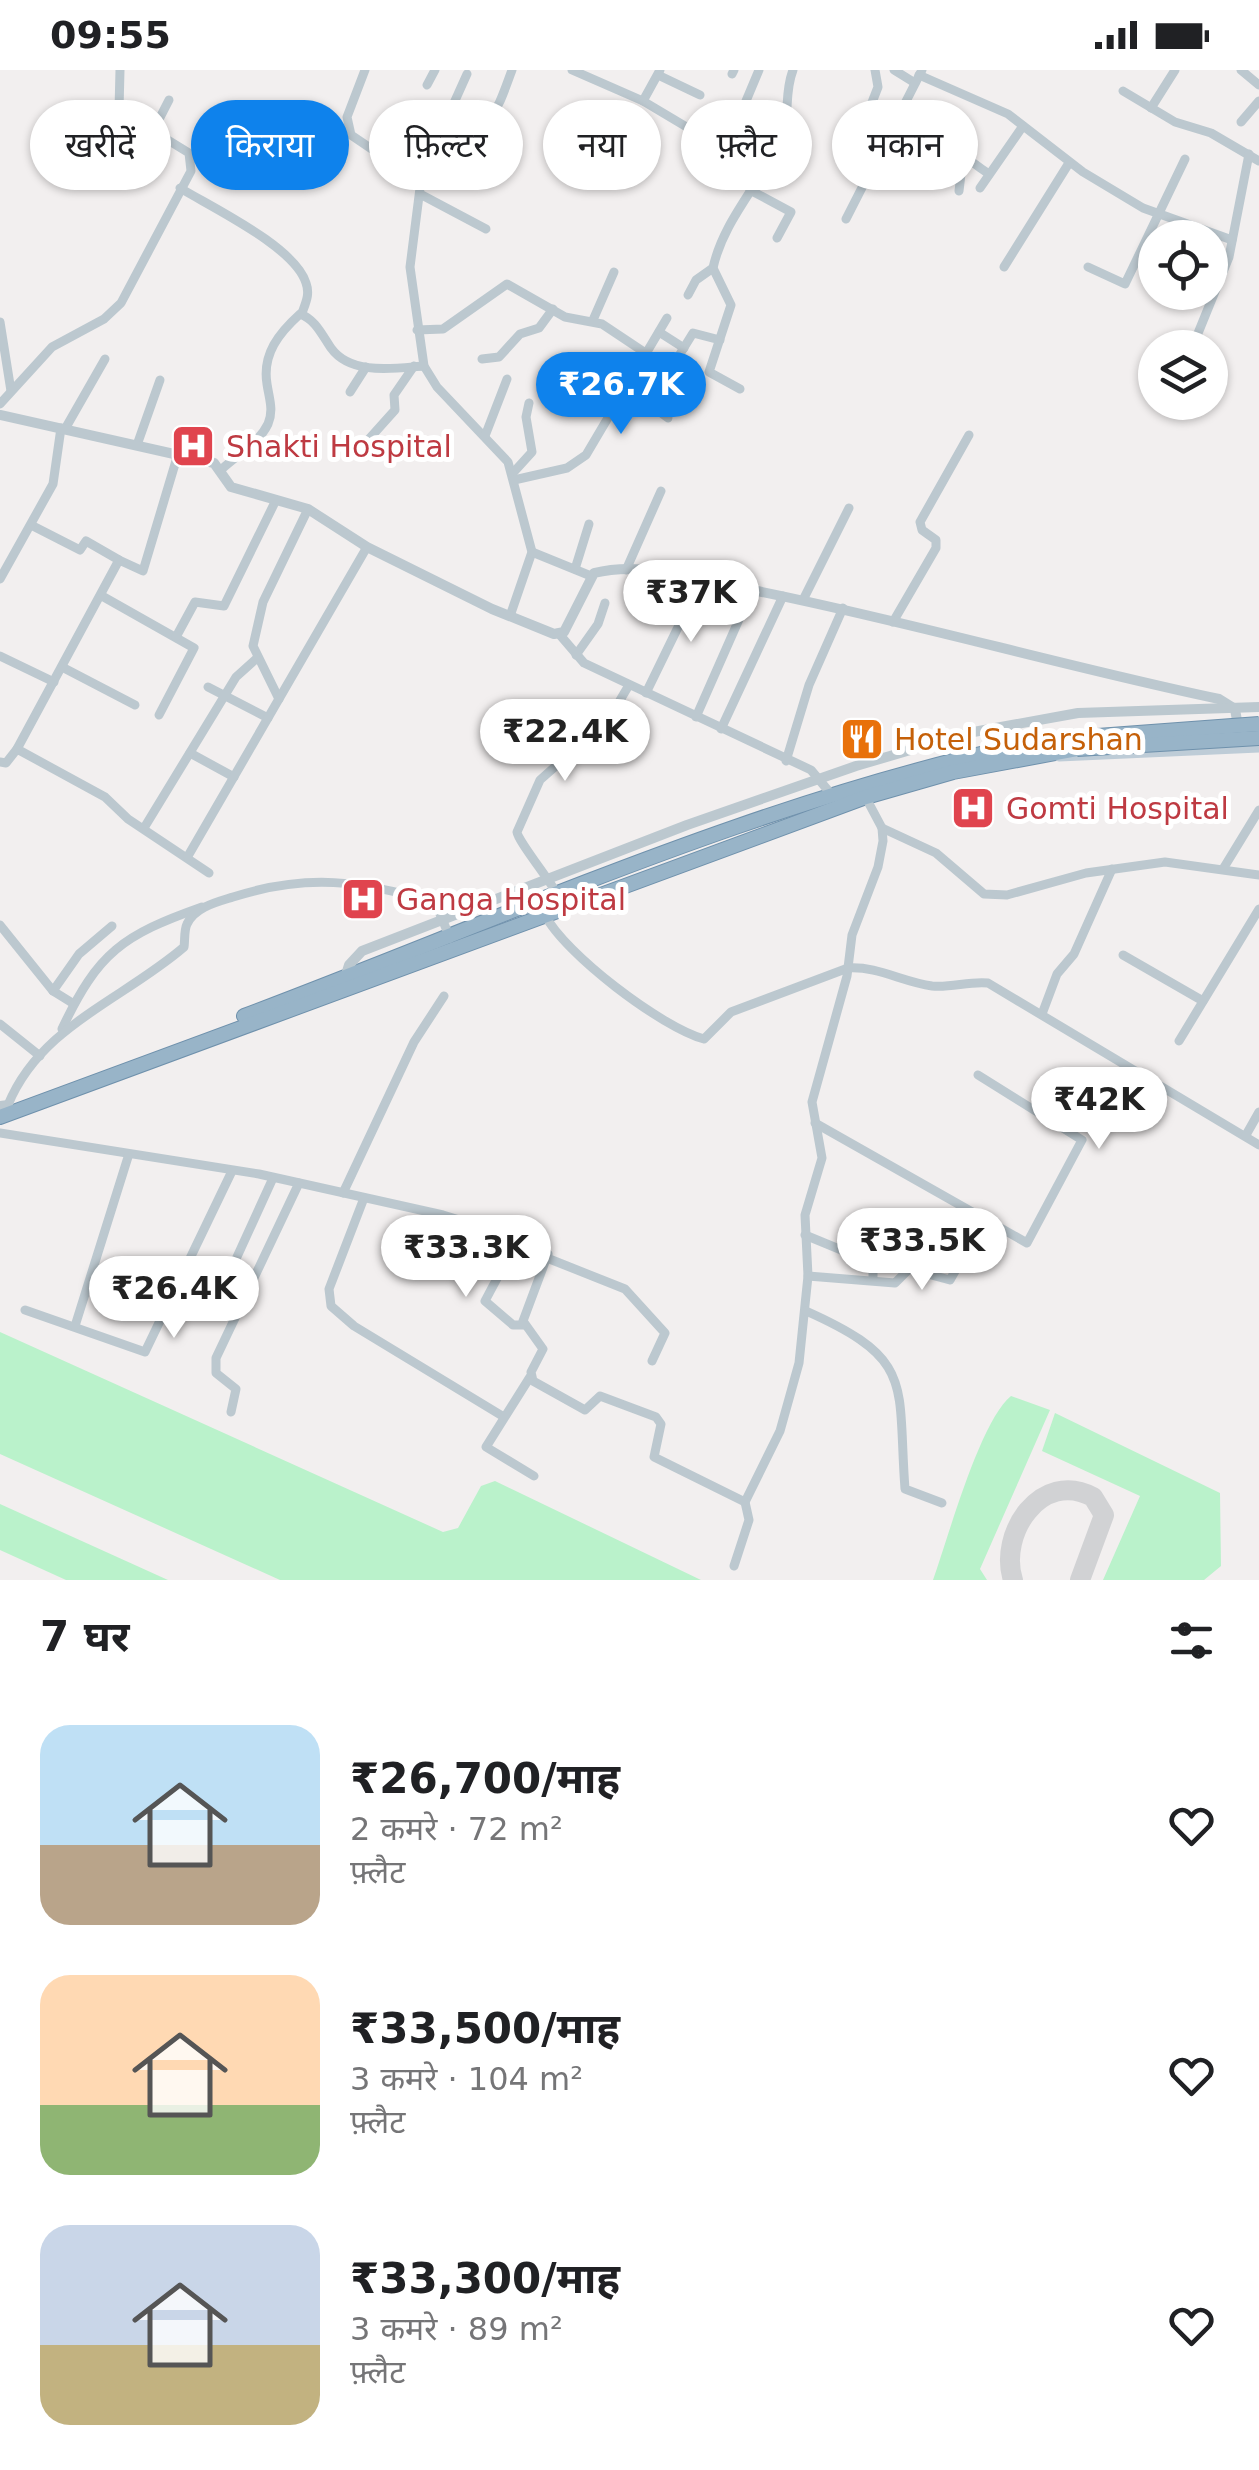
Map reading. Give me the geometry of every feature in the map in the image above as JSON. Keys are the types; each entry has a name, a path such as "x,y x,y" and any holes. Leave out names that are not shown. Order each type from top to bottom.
{"highway":[{"path":"3,1112 545,915 863,791 1043,748 1259,724"},
{"path":"1043,748 1259,738"},
{"path":"3,1112 831,794 863,791"}],"main road":[{"path":"1043,748 1080,758 1259,747"}],"street":[{"path":"119,100 120,70"},
{"path":"365,70 349,106 350,134 369,149"},
{"path":"428,85 435,70"},
{"path":"504,100 512,70"},
{"path":"572,70 641,100"},
{"path":"746,100 760,70"},
{"path":"785,100 792,70"},
{"path":"873,100 878,87 875,70"},
{"path":"894,70 989,103 1069,163 1160,216 1232,240"},
{"path":"1151,108 1175,70"},
{"path":"1241,70 1259,85"},
{"path":"644,100 659,72 700,95"},
{"path":"456,100 467,74"},
{"path":"907,100 919,76"},
{"path":"1123,91 1259,161"},
{"path":"1241,122 1259,101"},
{"path":"980,188 1023,126"},
{"path":"0,404 59,342 104,319 121,303 191,171 190,156 171,144"},
{"path":"1199,330 1232,240 1249,154"},
{"path":"1088,266 1125,284 1186,159"},
{"path":"1004,267 1069,163"},
{"path":"978,166 990,174"},
{"path":"180,188 272,246 300,270 308,294 302,313 284,328 270,352 266,375 271,415 266,428 222,468"},
{"path":"419,190 410,267 419,366 504,456 513,477 532,552 510,616"},
{"path":"422,190 486,230"},
{"path":"688,295 696,280 713,268 750,190 791,212 777,238"},
{"path":"846,219 861,190"},
{"path":"713,268 731,305 710,372 740,389"},
{"path":"594,320 614,272"},
{"path":"417,330 443,329 479,308 504,284 573,319 594,320 648,354"},
{"path":"482,359 499,357 520,334 539,328 553,309"},
{"path":"302,313 323,333 332,350 366,367 419,366"},
{"path":"513,477 567,468 586,455 667,318"},
{"path":"0,322 12,391"},
{"path":"659,332 684,348"},
{"path":"668,418 649,404 684,348 695,332 720,340"},
{"path":"0,579 53,484 63,428 105,359"},
{"path":"370,439 396,410 394,395 419,366"},
{"path":"350,392 366,367"},
{"path":"484,436 506,379"},
{"path":"137,445 160,380"},
{"path":"513,477 530,457 526,417 530,402"},
{"path":"0,415 178,454 222,468 230,486 308,509 367,547 510,616 560,635 576,655 629,685 822,778 831,794"},
{"path":"893,622 936,548 936,540 922,530 920,522 969,435"},
{"path":"31,525 80,550 86,541 143,572 178,454"},
{"path":"626,570 660,490"},
{"path":"176,636 195,602 224,606 276,500"},
{"path":"803,600 849,508"},
{"path":"279,699 256,659 253,646 263,602 308,509"},
{"path":"575,569 589,524"},
{"path":"188,856 367,547"},
{"path":"532,552 591,576 626,570 701,580 844,608 1219,698 1235,708 1242,748"},
{"path":"0,762 6,763 17,749 120,560"},
{"path":"560,635 591,576"},
{"path":"646,693 701,580"},
{"path":"696,717 752,590"},
{"path":"102,596 194,648 160,715"},
{"path":"721,729 783,596"},
{"path":"576,655 598,624 605,603"},
{"path":"786,760 808,685 844,608"},
{"path":"0,656 54,682"},
{"path":"144,828 225,696 256,659"},
{"path":"62,667 135,705"},
{"path":"558,896 519,841 518,832 540,780 610,720 629,685"},
{"path":"208,688 268,718"},
{"path":"346,978 349,965 362,951 441,918 792,788 968,733 1065,715 1259,707"},
{"path":"17,749 61,770 209,872"},
{"path":"190,753 234,777"},
{"path":"734,1566 748,1520 746,1502 785,1417 806,1311 806,1208 822,1158 812,1102 848,968 852,935 878,867 882,828 863,791"},
{"path":"1223,869 1259,810"},
{"path":"882,828 902,833 936,854 984,894 1006,895 1165,862 1259,874"},
{"path":"1042,1014 1057,974 1074,954 1112,870"},
{"path":"58,1037 97,963 120,946 166,920 280,882 320,880 394,891 434,902 450,938"},
{"path":"3,1112 18,1081 79,1017 161,967 184,947 187,923 205,906"},
{"path":"1179,1041 1259,909"},
{"path":"545,915 561,940 642,1010 704,1040 730,1012 848,968 869,966 889,977 936,986 988,982 1259,1145"},
{"path":"0,925 53,991 74,1004"},
{"path":"53,991 78,954 112,926"},
{"path":"1122,955 1203,1002"},
{"path":"343,1193 414,1042 444,996"},
{"path":"0,1024 40,1056"},
{"path":"815,1122 1022,1243 1030,1241 1082,1140 978,1076"},
{"path":"1246,1136 1259,1112"},
{"path":"2,1137 299,1183 518,1239 546,1251 548,1258 523,1325"},
{"path":"76,1326 128,1157"},
{"path":"25,1310 139,1352 151,1346 232,1171"},
{"path":"231,1270 273,1178"},
{"path":"231,1412 236,1390 216,1373 216,1358 299,1183"},
{"path":"364,1198 329,1289 331,1306 354,1326 504,1418"},
{"path":"808,1276 895,1282 908,1268 950,1280 984,1220"},
{"path":"804,1235 873,1263 873,1280"},
{"path":"518,1239 486,1300 513,1324 523,1325 543,1349 530,1377 486,1443 487,1450 534,1476"},
{"path":"548,1258 631,1293 664,1328 652,1362"},
{"path":"806,1311 850,1331 890,1367 903,1408 904,1489 942,1504"},
{"path":"530,1377 584,1410 600,1396 656,1417 661,1424 654,1457 746,1502"}],"green space":[{"path":"0,1332 443,1532 458,1528 481,1486 495,1481 701,1580 280,1580 0,1454"},
{"path":"1011,1396 1050,1410 980,1569 987,1580 933,1580 977,1454 999,1409"},
{"path":"1055,1413 1220,1493 1221,1566 1204,1580 1103,1580 1140,1496 1042,1451"},
{"path":"0,1504 168,1580 66,1580 0,1550"}],"taxiway":[{"path":"1013,1580 1012,1544 1028,1511 1056,1492 1074,1491 1093,1497 1104,1515 1080,1580"}],"place":[{"name":"Shakti Hospital","path":"193,446"},
{"name":"Hotel Sudarshan","path":"862,739"},
{"name":"Gomti Hospital","path":"973,808"},
{"name":"Ganga Hospital","path":"363,899"}]}
